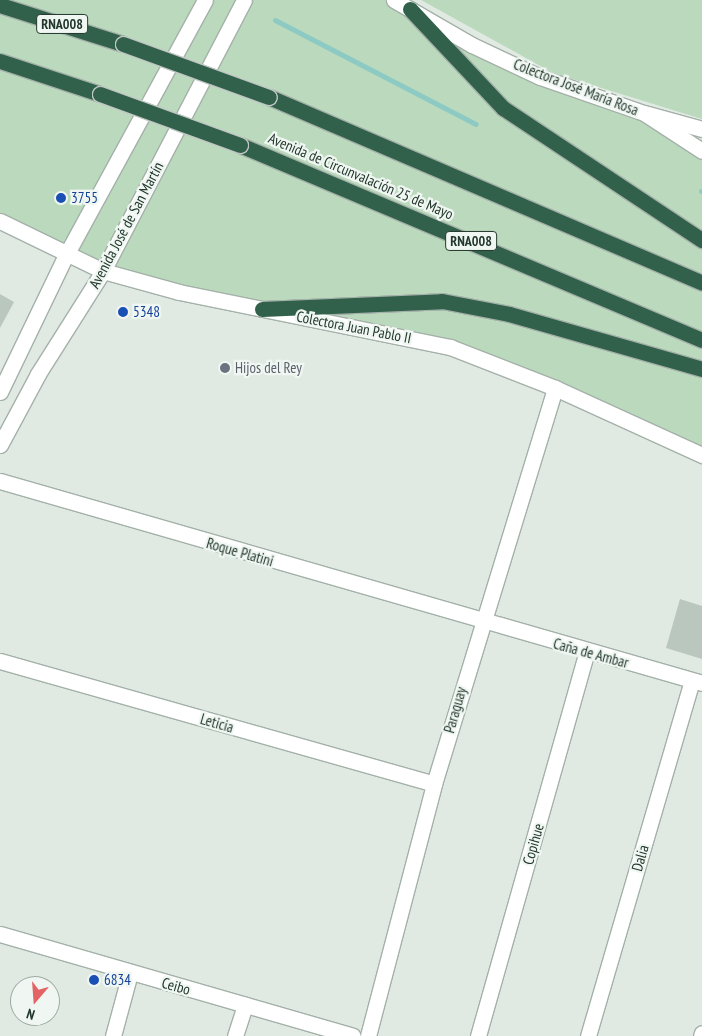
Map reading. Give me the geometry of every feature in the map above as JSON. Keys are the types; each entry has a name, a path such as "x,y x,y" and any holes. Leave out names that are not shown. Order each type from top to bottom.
{"highway":[{"name":"RNA008","path":"0,5 123,44 268,97 702,283"},
{"path":"410,9 502,108 702,240"},
{"name":"Avenida de Circunvalación 25 de Mayo","path":"0,61 100,94 240,145 702,340"},
{"path":"262,309 442,301 509,314 702,368"}],"street":[{"path":"0,392 66,255 205,0"},
{"name":"Avenida José de San Martín","path":"0,445 38,374 103,272 244,0"},
{"name":"Colectora José María Rosa","path":"394,0 540,77 644,113 702,151"},
{"path":"644,113 702,128"},
{"name":"Colectora Juan Pablo II","path":"0,221 103,272 262,309 450,347 555,388 702,455"},
{"name":"Paraguay","path":"368,1036 434,784 481,623 555,388"},
{"name":"Roque Platini","path":"0,482 481,623"},
{"name":"Caña de Ambar","path":"481,623 697,682"},
{"name":"Copihue","path":"478,1036 587,652"},
{"name":"Leticia","path":"0,661 434,784"},
{"name":"Dalia","path":"588,1036 697,682"},
{"name":"Ceibo","path":"1,936 353,1036"},
{"path":"113,1036 130,973"},
{"path":"235,1036 244,1005"}],"green space":[{"path":"0,0 394,0 472,45 644,113 702,151 702,455 450,347 103,271 0,221"},
{"path":"421,0 702,0 702,119 553,73"}],"building":[{"path":"0,294 14,302 0,328"},
{"path":"680,599 702,606 702,659 666,648"}],"waterway":[{"path":"275,20 476,124"}],"place":[{"name":"3755","path":"61,198"},
{"name":"5348","path":"123,312"},
{"name":"Hijos del Rey","path":"225,368"},
{"name":"6834","path":"94,980"}]}
